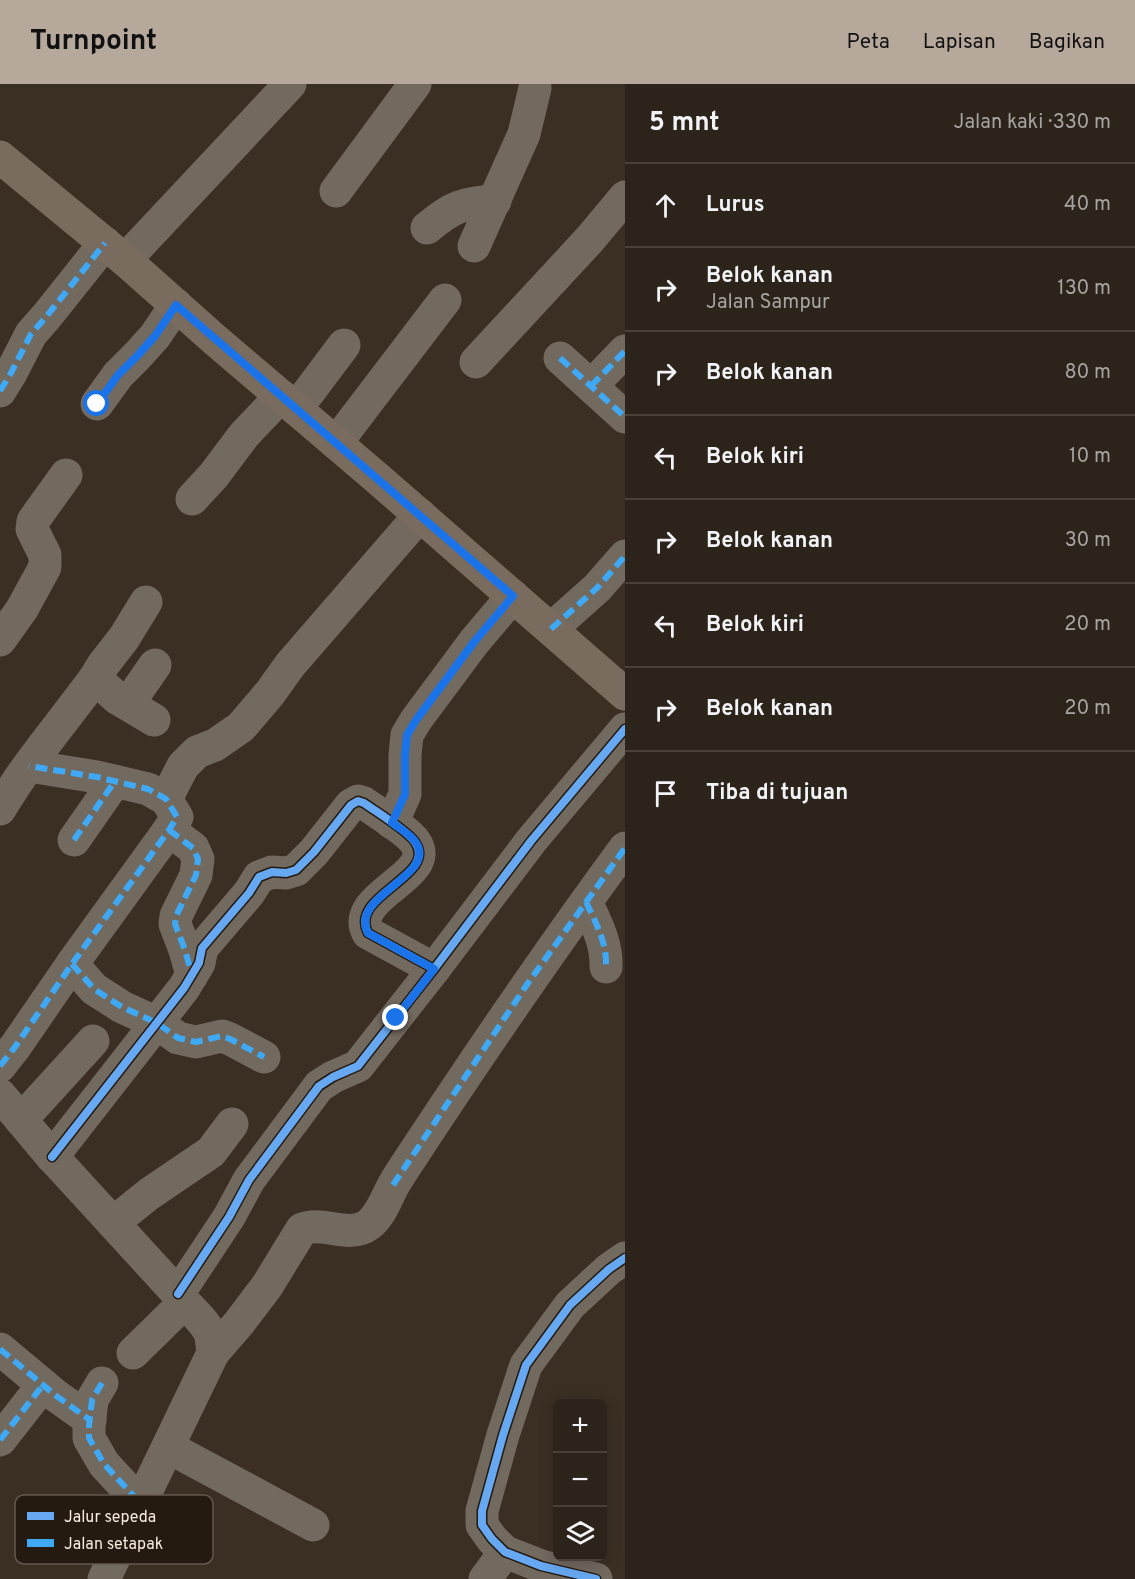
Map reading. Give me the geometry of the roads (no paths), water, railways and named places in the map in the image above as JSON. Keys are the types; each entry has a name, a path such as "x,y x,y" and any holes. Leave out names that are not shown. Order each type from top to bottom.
{"main road":[{"path":"0,157 109,247 625,694"}],"street":[{"path":"0,391 31,334 109,247 290,84"},
{"path":"336,191 415,84"},
{"path":"474,246 524,134 534,85"},
{"path":"476,362 590,239 625,196"},
{"path":"427,228 454,207 472,202 495,201"},
{"path":"336,443 445,300"},
{"path":"97,404 118,375 155,336 176,305"},
{"path":"192,499 214,476 244,435 289,403 344,345"},
{"path":"591,386 625,351"},
{"path":"560,358 625,417"},
{"path":"0,640 22,609 45,567 45,555 32,529 33,521 66,475"},
{"path":"0,1066 72,964 168,815 183,766 197,752 215,745 241,727 270,693 290,664 420,515"},
{"path":"551,629 597,588 625,556"},
{"path":"392,823 405,794 407,735 474,642 513,596"},
{"path":"0,809 124,638 146,602"},
{"path":"95,678 117,698 141,712 156,664"},
{"path":"133,1353 181,1298 249,1180 319,1086 358,1066 531,841 625,729"},
{"path":"29,766 148,789 193,848 198,859 196,875 176,916 175,924 192,975"},
{"path":"74,840 115,781"},
{"path":"52,1157 184,988 199,963 202,948 249,893 259,877 272,872 286,873 296,870 314,852 351,806 358,801 364,802 414,840 419,849 414,868 372,904 364,918 365,927 368,933 434,969"},
{"path":"145,1495 213,1353 267,1286 302,1229 309,1226 353,1230 366,1227 381,1211 393,1185 472,1065 625,848"},
{"path":"586,902 599,929 606,967"},
{"path":"72,964 94,989 123,1007 157,1023 178,1038 196,1042 222,1036 264,1057"},
{"path":"21,1120 93,1041"},
{"path":"0,1095 52,1157 203,1322 211,1335 213,1353"},
{"path":"113,1223 149,1194 211,1152 232,1124"},
{"path":"596,1579 541,1566 505,1551 482,1525 482,1511 502,1435 526,1365 570,1305 609,1269 625,1258"},
{"path":"0,1349 90,1420"},
{"path":"102,1383 92,1400 89,1438 104,1464 133,1495"},
{"path":"0,1440 43,1385"},
{"path":"168,1447 313,1525"},
{"path":"485,1579 505,1551"},
{"path":"104,1579 111,1564"}]}
